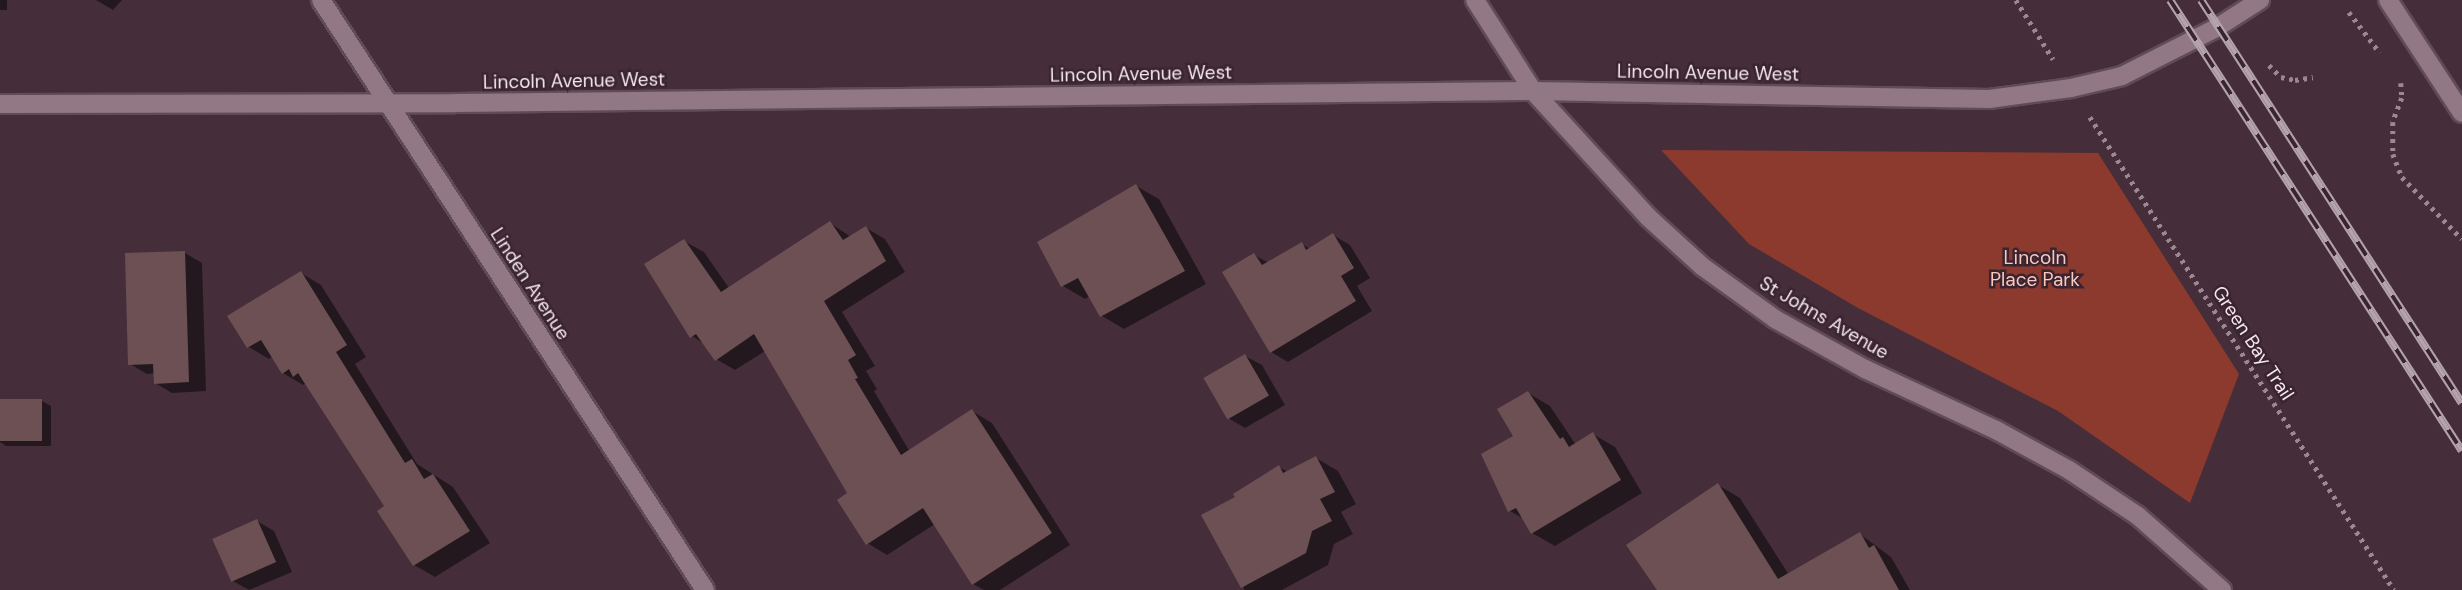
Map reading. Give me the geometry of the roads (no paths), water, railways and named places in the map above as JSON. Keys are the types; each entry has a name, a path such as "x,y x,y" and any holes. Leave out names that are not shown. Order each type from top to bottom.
{"street":[{"name":"Linden Avenue","path":"321,0 705,590"},
{"name":"St Johns Avenue","path":"1475,0 1534,91 1648,217 1703,267 1775,319 1854,363 1996,430 2069,471 2138,516 2222,590"},
{"name":"Lincoln Avenue West","path":"0,104 388,104 1534,91 1989,99 2071,88 2122,76 2218,27 2260,0"},
{"path":"2388,0 2462,113"}],"railway":[{"path":"2170,0 2462,451"},
{"path":"2201,0 2462,403"}],"park label":[{"name":"Lincoln Place Park","path":"2035,269"}]}
